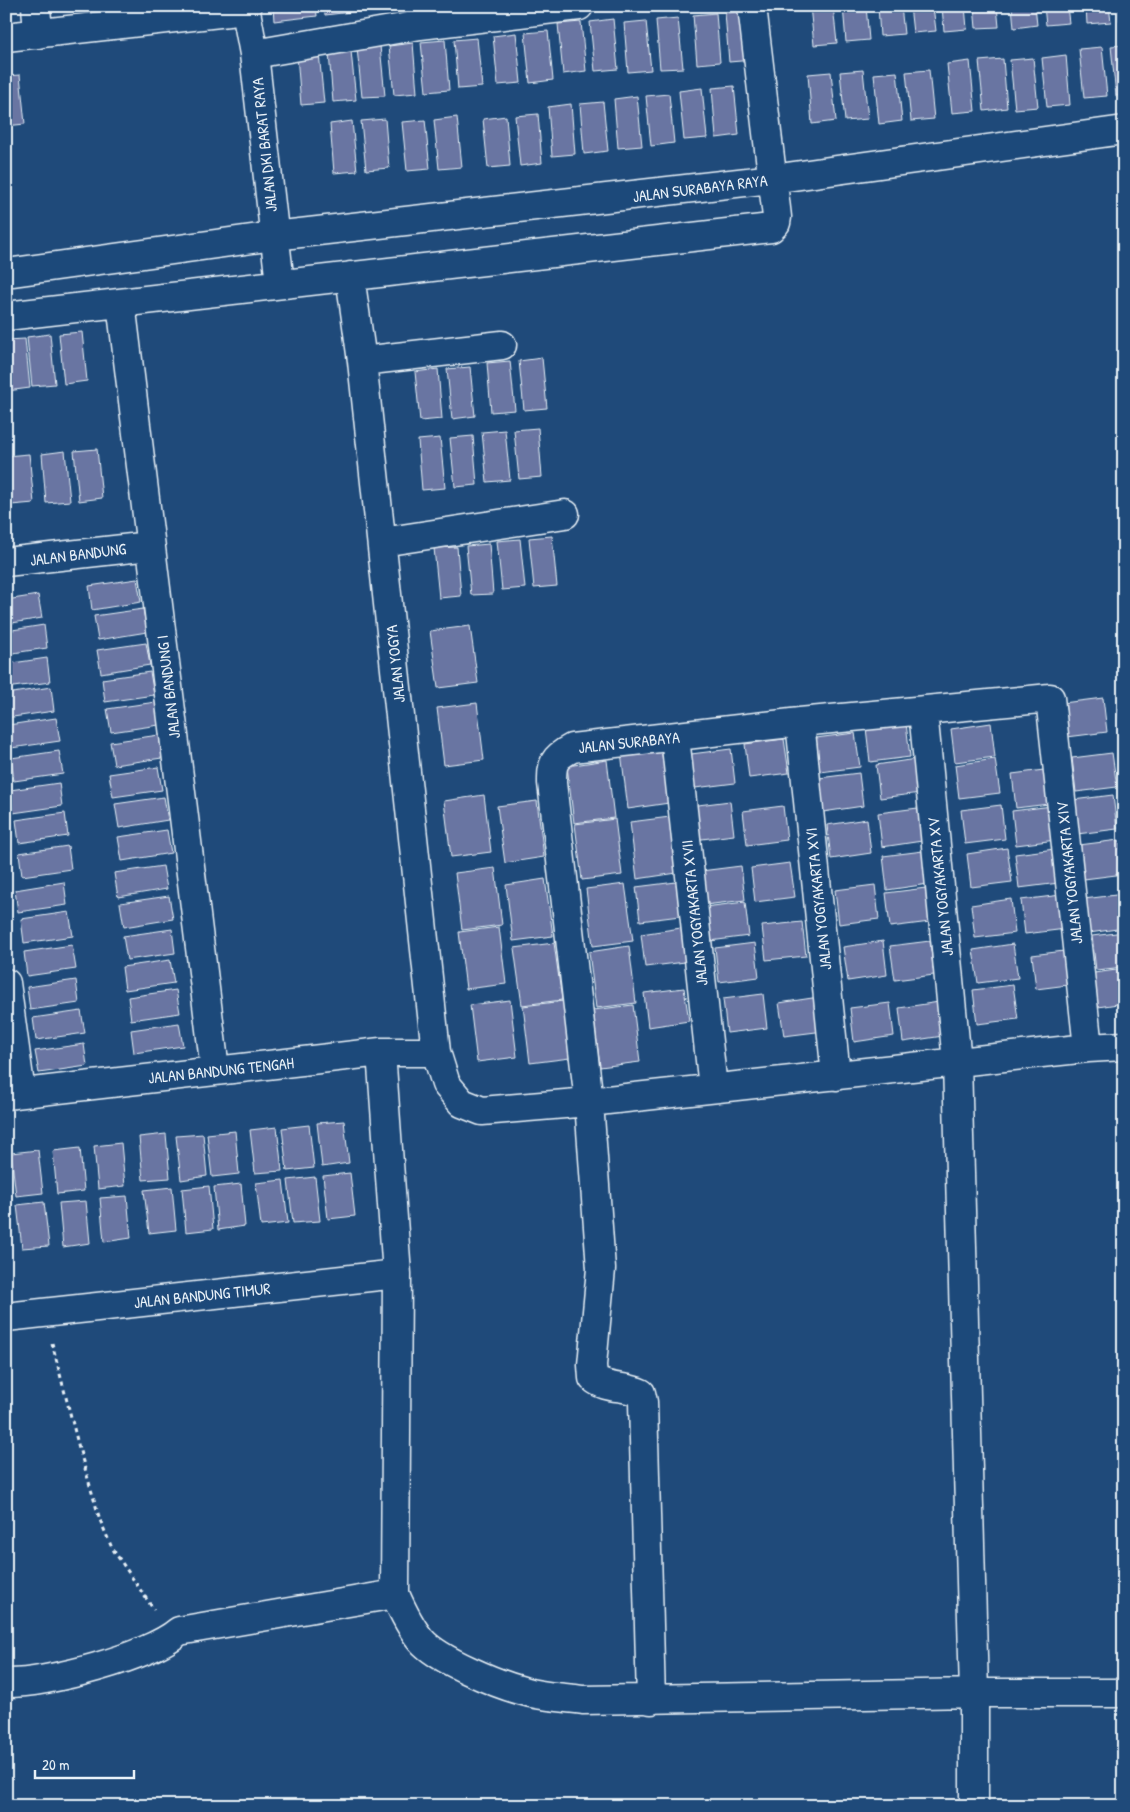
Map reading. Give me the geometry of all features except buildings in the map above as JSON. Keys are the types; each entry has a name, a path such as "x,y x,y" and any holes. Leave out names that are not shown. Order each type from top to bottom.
{"street":[{"path":"36,6 38,34"},
{"path":"254,54 419,16 579,6"},
{"path":"6,316 772,228 776,223 777,217 752,6"},
{"path":"6,38 245,8"},
{"name":"JALAN DKI BARAT RAYA","path":"245,8 254,54 280,284"},
{"name":"JALAN SURABAYA RAYA","path":"6,273 274,236 772,179 1124,130"},
{"name":"JALAN YOGYA","path":"350,276 362,361 436,1052 446,1084 462,1103 482,1111 589,1102 1088,1048 1124,1046"},
{"name":"JALAN BANDUNG I","path":"121,303 215,1070"},
{"path":"362,361 502,345"},
{"path":"382,542 565,514"},
{"name":"JALAN BANDUNG","path":"6,562 150,546"},
{"name":"JALAN SURABAYA","path":"651,1700 641,1393 634,1389 600,1384 593,1378 592,1365 601,1269 589,1102 552,783 552,766 558,755 572,748 800,722 1050,698"},
{"name":"JALAN YOGYAKARTA XIV","path":"1050,698 1088,1048"},
{"name":"JALAN YOGYAKARTA XV","path":"923,711 957,1062 974,1693 974,1806"},
{"name":"JALAN YOGYAKARTA XVI","path":"800,722 836,1076"},
{"name":"JALAN YOGYAKARTA XVII","path":"675,737 714,1088"},
{"path":"6,983 14,1094"},
{"path":"381,1052 397,1274 395,1594 402,1610 422,1641 440,1656 524,1692 583,1700 974,1693 1124,1693"},
{"name":"JALAN BANDUNG TENGAH","path":"14,1094 381,1052 436,1052"},
{"name":"JALAN BANDUNG TIMUR","path":"6,1317 397,1274"},
{"path":"6,1683 68,1675 155,1647 170,1639 179,1631 395,1594"}],"path":[{"path":"45,1312 79,1448 100,1520 112,1548 159,1618 179,1631"}]}
